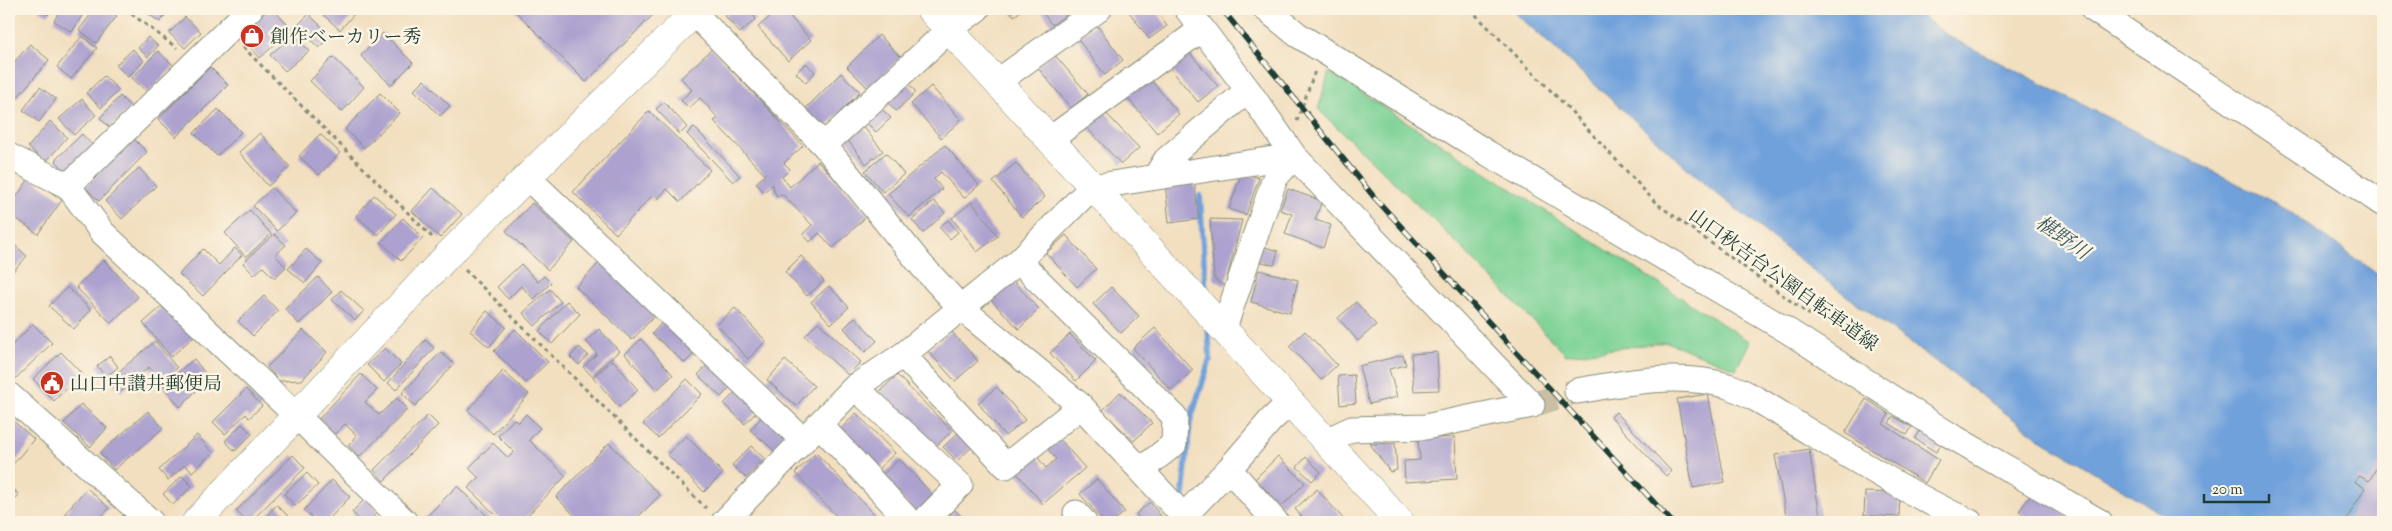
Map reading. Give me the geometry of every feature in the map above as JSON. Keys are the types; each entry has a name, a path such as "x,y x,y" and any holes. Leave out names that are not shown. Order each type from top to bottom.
{"street":[{"path":"68,186 250,9"},
{"path":"930,9 1092,187 1224,328 1289,404 1400,522"},
{"path":"824,145 949,30 977,9"},
{"path":"997,82 1098,9"},
{"path":"1187,9 1248,90 1294,156 1532,405 1425,427 1352,429 1325,441"},
{"path":"1266,9 1298,35 1489,154 1788,331 1948,434 2100,522"},
{"path":"2093,9 2383,204"},
{"path":"196,522 449,254 694,10 824,145 922,266 961,308 1081,406 1186,519 1270,421 1289,404"},
{"path":"1050,140 1202,29"},
{"path":"1156,176 1166,160 1248,90"},
{"path":"9,156 68,186 102,232 296,415 405,522"},
{"path":"716,515 811,432 855,386 902,354 1019,261 1092,187 1294,156"},
{"path":"1224,328 1275,178 1294,156"},
{"path":"526,176 910,522"},
{"path":"1019,261 1175,417 1174,444 1141,470"},
{"path":"902,354 1006,466 1081,406"},
{"path":"1577,391 1666,378 1699,381 1729,387 1767,406 1917,498 1970,522"},
{"path":"855,386 960,485 923,522"},
{"path":"9,395 152,522"},
{"path":"1229,469 1276,522"}],"path":[{"path":"125,9 196,61"},
{"name":"山口秋吉台公園自転車道線","path":"1470,9 1570,109 1656,203 1813,318"},
{"path":"227,31 449,254 716,515"},
{"path":"1294,156 1293,133 1323,50"}],"green space":[{"path":"1329,72 1750,342 1736,369 1667,342 1566,355 1461,247 1318,109"}],"water":[{"name":"椹野川","path":"1511,9 1912,9 1950,37 2283,207 2383,278 2383,522 2175,522 2039,438 1824,279 1706,185"}],"building":[{"path":"37,9 52,9 48,15"},
{"path":"61,9 86,9 72,32 54,21"},
{"path":"95,9 108,9 117,16 96,43 79,30"},
{"path":"149,9 170,9 160,22 146,12"},
{"path":"269,9 273,9 292,29 260,58 240,35"},
{"path":"323,9 349,9 354,14 340,30 320,12"},
{"path":"513,9 659,9 586,82"},
{"path":"733,9 747,9 756,19 740,33 725,16"},
{"path":"779,9 783,9 811,40 788,61 758,27"},
{"path":"1009,9 1024,9 1014,16"},
{"path":"1040,9 1074,9 1052,25"},
{"path":"1127,9 1155,9 1167,26 1149,39"},
{"path":"309,14 331,36 319,48 297,26"},
{"path":"185,17 201,32 185,48 169,33"},
{"path":"1096,24 1123,60 1105,75 1077,38"},
{"path":"383,33 413,63 391,85 361,56"},
{"path":"294,34 309,51 285,71 270,55"},
{"path":"879,35 901,57 869,89 847,67"},
{"path":"82,36 97,48 71,79 57,67"},
{"path":"148,37 158,46 148,57 138,48"},
{"path":"30,44 49,60 16,99 9,93 9,68"},
{"path":"133,49 144,61 128,77 116,65"},
{"path":"712,49 803,146 784,163 790,169 782,177 790,187 818,161 868,215 833,248 819,233 810,242 803,234 812,225 783,195 777,196 773,184 764,192 756,183 765,175 714,121 718,118 700,98 689,108 681,100 692,90 681,78"},
{"path":"158,51 174,66 148,93 132,78"},
{"path":"1188,51 1218,86 1198,102 1169,67"},
{"path":"1053,53 1088,94 1071,108 1037,67"},
{"path":"333,57 364,87 342,112 310,81"},
{"path":"806,63 815,72 806,83 796,73"},
{"path":"210,67 228,85 176,137 158,119"},
{"path":"841,73 860,92 821,131 802,112"},
{"path":"104,76 119,90 101,108 86,93"},
{"path":"1148,76 1179,114 1157,133 1125,95"},
{"path":"424,80 450,106 440,116 414,90"},
{"path":"906,81 916,92 896,111 885,99"},
{"path":"931,86 961,120 941,138 911,104"},
{"path":"40,87 56,99 39,122 23,110"},
{"path":"380,93 400,113 364,148 345,129"},
{"path":"120,96 131,107 110,128 100,118"},
{"path":"82,99 96,115 74,135 59,119"},
{"path":"664,102 687,127 680,134 656,109"},
{"path":"878,105 891,118 876,132 863,119"},
{"path":"218,109 241,132 217,156 194,133"},
{"path":"1103,110 1139,148 1121,164 1085,126"},
{"path":"649,111 710,170 680,202 667,189 656,201 651,197 616,234 573,192"},
{"path":"50,121 67,137 46,162 28,147"},
{"path":"862,125 883,151 866,164 846,138"},
{"path":"694,127 740,176 733,182 687,134"},
{"path":"260,133 290,167 268,186 239,152"},
{"path":"82,134 93,146 66,172 55,160"},
{"path":"320,134 340,153 319,175 299,156"},
{"path":"133,138 147,152 99,201 85,187"},
{"path":"945,145 979,185 964,198 941,172 934,179 942,189 909,217 888,194"},
{"path":"886,153 904,174 883,192 865,171"},
{"path":"1016,163 1045,197 1022,217 993,182"},
{"path":"139,168 156,186 122,219 105,201"},
{"path":"1242,172 1259,178 1246,215 1229,209"},
{"path":"30,177 62,200 38,234 9,213 9,208"},
{"path":"1194,179 1199,219 1169,223 1165,182"},
{"path":"272,188 296,213 277,231 253,206"},
{"path":"433,188 462,214 440,238 412,211"},
{"path":"1288,189 1322,201 1315,220 1331,225 1323,248 1285,234 1292,214 1280,210"},
{"path":"374,195 396,214 378,235 356,216"},
{"path":"934,201 945,213 923,233 912,220"},
{"path":"972,202 998,236 977,252 952,218"},
{"path":"532,203 574,242 548,270 506,231"},
{"path":"250,210 271,234 246,257 225,233"},
{"path":"403,218 423,238 401,261 381,242"},
{"path":"1210,219 1242,220 1225,286 1214,279"},
{"path":"948,220 958,232 950,239 939,227"},
{"path":"274,234 286,245 275,255 286,267 274,278 263,267 254,275 243,263"},
{"path":"1066,235 1096,269 1077,287 1046,253"},
{"path":"9,240 27,256 9,276"},
{"path":"1258,245 1278,251 1274,265 1254,260"},
{"path":"235,248 242,255 203,296 179,274 203,249 219,265"},
{"path":"306,249 322,263 305,283 288,269"},
{"path":"801,256 824,281 807,296 785,272"},
{"path":"603,259 658,312 632,340 576,287"},
{"path":"104,260 138,297 111,323 76,287"},
{"path":"521,264 538,282 544,276 551,283 534,299 521,286 508,299 497,287"},
{"path":"1259,270 1298,280 1290,313 1251,302"},
{"path":"318,277 332,292 299,324 285,309"},
{"path":"1012,280 1039,309 1019,329 991,300"},
{"path":"829,286 849,307 831,324 811,302"},
{"path":"67,287 91,310 74,329 49,306"},
{"path":"1111,287 1139,316 1121,333 1093,304"},
{"path":"550,289 561,302 535,326 523,313"},
{"path":"341,290 364,311 355,320 332,300"},
{"path":"264,296 278,311 253,336 238,321"},
{"path":"567,301 580,314 552,344 539,331"},
{"path":"1356,302 1376,325 1358,341 1338,318"},
{"path":"166,303 194,336 171,357 143,323"},
{"path":"735,308 766,341 748,359 717,325"},
{"path":"487,311 506,327 489,347 470,331"},
{"path":"855,317 877,341 865,352 844,328"},
{"path":"664,320 697,350 685,363 652,334"},
{"path":"818,322 861,362 848,375 805,336"},
{"path":"33,324 52,343 11,383 9,380 9,348"},
{"path":"1155,328 1193,370 1171,390 1133,348"},
{"path":"515,329 548,362 526,383 494,351"},
{"path":"599,329 619,351 592,376 583,367 597,354 586,341"},
{"path":"303,330 327,352 302,380 279,381 267,367"},
{"path":"951,331 978,361 955,381 928,351"},
{"path":"1305,331 1337,365 1321,380 1289,346"},
{"path":"1070,334 1096,361 1076,381 1050,353"},
{"path":"641,339 673,375 657,390 625,354"},
{"path":"425,340 434,348 396,390 388,383"},
{"path":"155,341 177,368 161,382 149,367 121,392 110,379"},
{"path":"579,347 588,355 579,365 570,357"},
{"path":"385,348 401,364 384,382 367,365"},
{"path":"61,352 82,374 54,401 33,379"},
{"path":"441,352 454,364 415,406 402,393"},
{"path":"1437,352 1439,390 1414,391 1411,354"},
{"path":"1403,355 1406,365 1389,369 1397,397 1369,404 1359,366"},
{"path":"110,356 118,367 106,377 97,366"},
{"path":"194,359 205,373 198,379 196,391 180,407 162,385"},
{"path":"613,360 638,390 619,407 593,377"},
{"path":"785,360 814,386 796,406 767,380"},
{"path":"711,361 734,383 721,397 698,375"},
{"path":"503,371 529,394 493,434 468,410"},
{"path":"361,374 377,390 365,402 379,415 397,398 408,409 359,457 348,445 357,436 345,424 331,438 315,423"},
{"path":"897,375 952,431 931,451 877,394"},
{"path":"1354,375 1356,403 1340,405 1338,376"},
{"path":"687,379 702,394 658,438 643,424"},
{"path":"740,387 761,407 745,424 724,404"},
{"path":"997,387 1025,420 1005,436 978,403"},
{"path":"246,389 262,406 249,418 246,414 225,434 213,422"},
{"path":"1120,392 1152,423 1134,441 1102,411"},
{"path":"1708,394 1725,482 1693,488 1677,399"},
{"path":"1866,399 1889,414 1883,424 1939,460 1925,483 1845,433"},
{"path":"81,404 107,428 90,447 64,423"},
{"path":"148,411 163,428 114,470 100,453"},
{"path":"1616,412 1671,471 1666,476 1611,417"},
{"path":"765,413 790,435 775,451 750,430"},
{"path":"856,413 895,453 877,470 839,431"},
{"path":"526,414 540,428 529,440 566,476 521,522 503,522 468,488 479,478 469,468 493,443 508,458 514,452 498,436 514,419 518,423"},
{"path":"428,415 438,425 384,481 374,470"},
{"path":"1893,416 1912,427 1907,435 1889,423"},
{"path":"10,418 34,439 9,469 9,420"},
{"path":"242,424 252,434 235,451 225,441"},
{"path":"961,430 974,445 957,461 943,447"},
{"path":"1920,431 1941,445 1936,452 1915,439"},
{"path":"197,435 213,453 192,472 185,465 168,480 159,470"},
{"path":"686,436 723,473 704,492 667,454"},
{"path":"1057,436 1085,468 1043,504 1015,471 1035,454 1046,468 1056,459 1045,446"},
{"path":"1455,437 1457,479 1405,482 1404,461 1420,460 1418,439"},
{"path":"609,443 660,495 633,522 581,522 556,497"},
{"path":"1395,443 1397,470 1390,472 1370,444"},
{"path":"751,446 765,459 746,478 732,465"},
{"path":"1809,449 1821,522 1787,522 1775,455"},
{"path":"816,453 877,517 871,522 842,522 795,473"},
{"path":"293,455 305,468 250,522 247,522 236,511"},
{"path":"1278,456 1305,483 1282,506 1255,479"},
{"path":"2383,456 2383,522 2345,522 2365,488 2355,482 2359,476 2369,481"},
{"path":"1306,457 1321,472 1312,481 1297,467"},
{"path":"899,459 936,498 918,516 881,476"},
{"path":"307,473 318,485 295,506 284,494"},
{"path":"182,476 192,486 173,505 163,494"},
{"path":"1097,479 1125,512 1112,522 1104,522 1080,494"},
{"path":"332,480 350,497 326,522 317,522 304,510"},
{"path":"9,485 19,495 9,505"},
{"path":"457,486 493,522 426,522 423,520"},
{"path":"87,488 109,508 97,522 76,522 65,513"},
{"path":"1317,489 1346,522 1306,522 1295,509"},
{"path":"2034,491 2074,522 2034,522 2019,511"},
{"path":"1865,492 1900,493 1899,517 1864,515"},
{"path":"366,498 378,512 368,522 361,522 352,512"},
{"path":"1150,502 1164,520 1161,522 1142,522 1136,514"},
{"path":"277,505 288,516 282,522 260,522"},
{"path":"955,510 968,522 943,522"},
{"path":"127,511 140,522 118,522"}],"waterway":[{"path":"1200,196 1206,298"},
{"path":"1182,504 1190,421 1210,359 1208,325"}],"tunnel":[{"path":"1532,405 1577,391"}],"railway":[{"path":"1222,9 1374,197 1672,522"}],"place":[{"name":"創作ベーカリー秀","path":"252,36"},
{"name":"山口中讃井郵便局","path":"52,383"}]}
